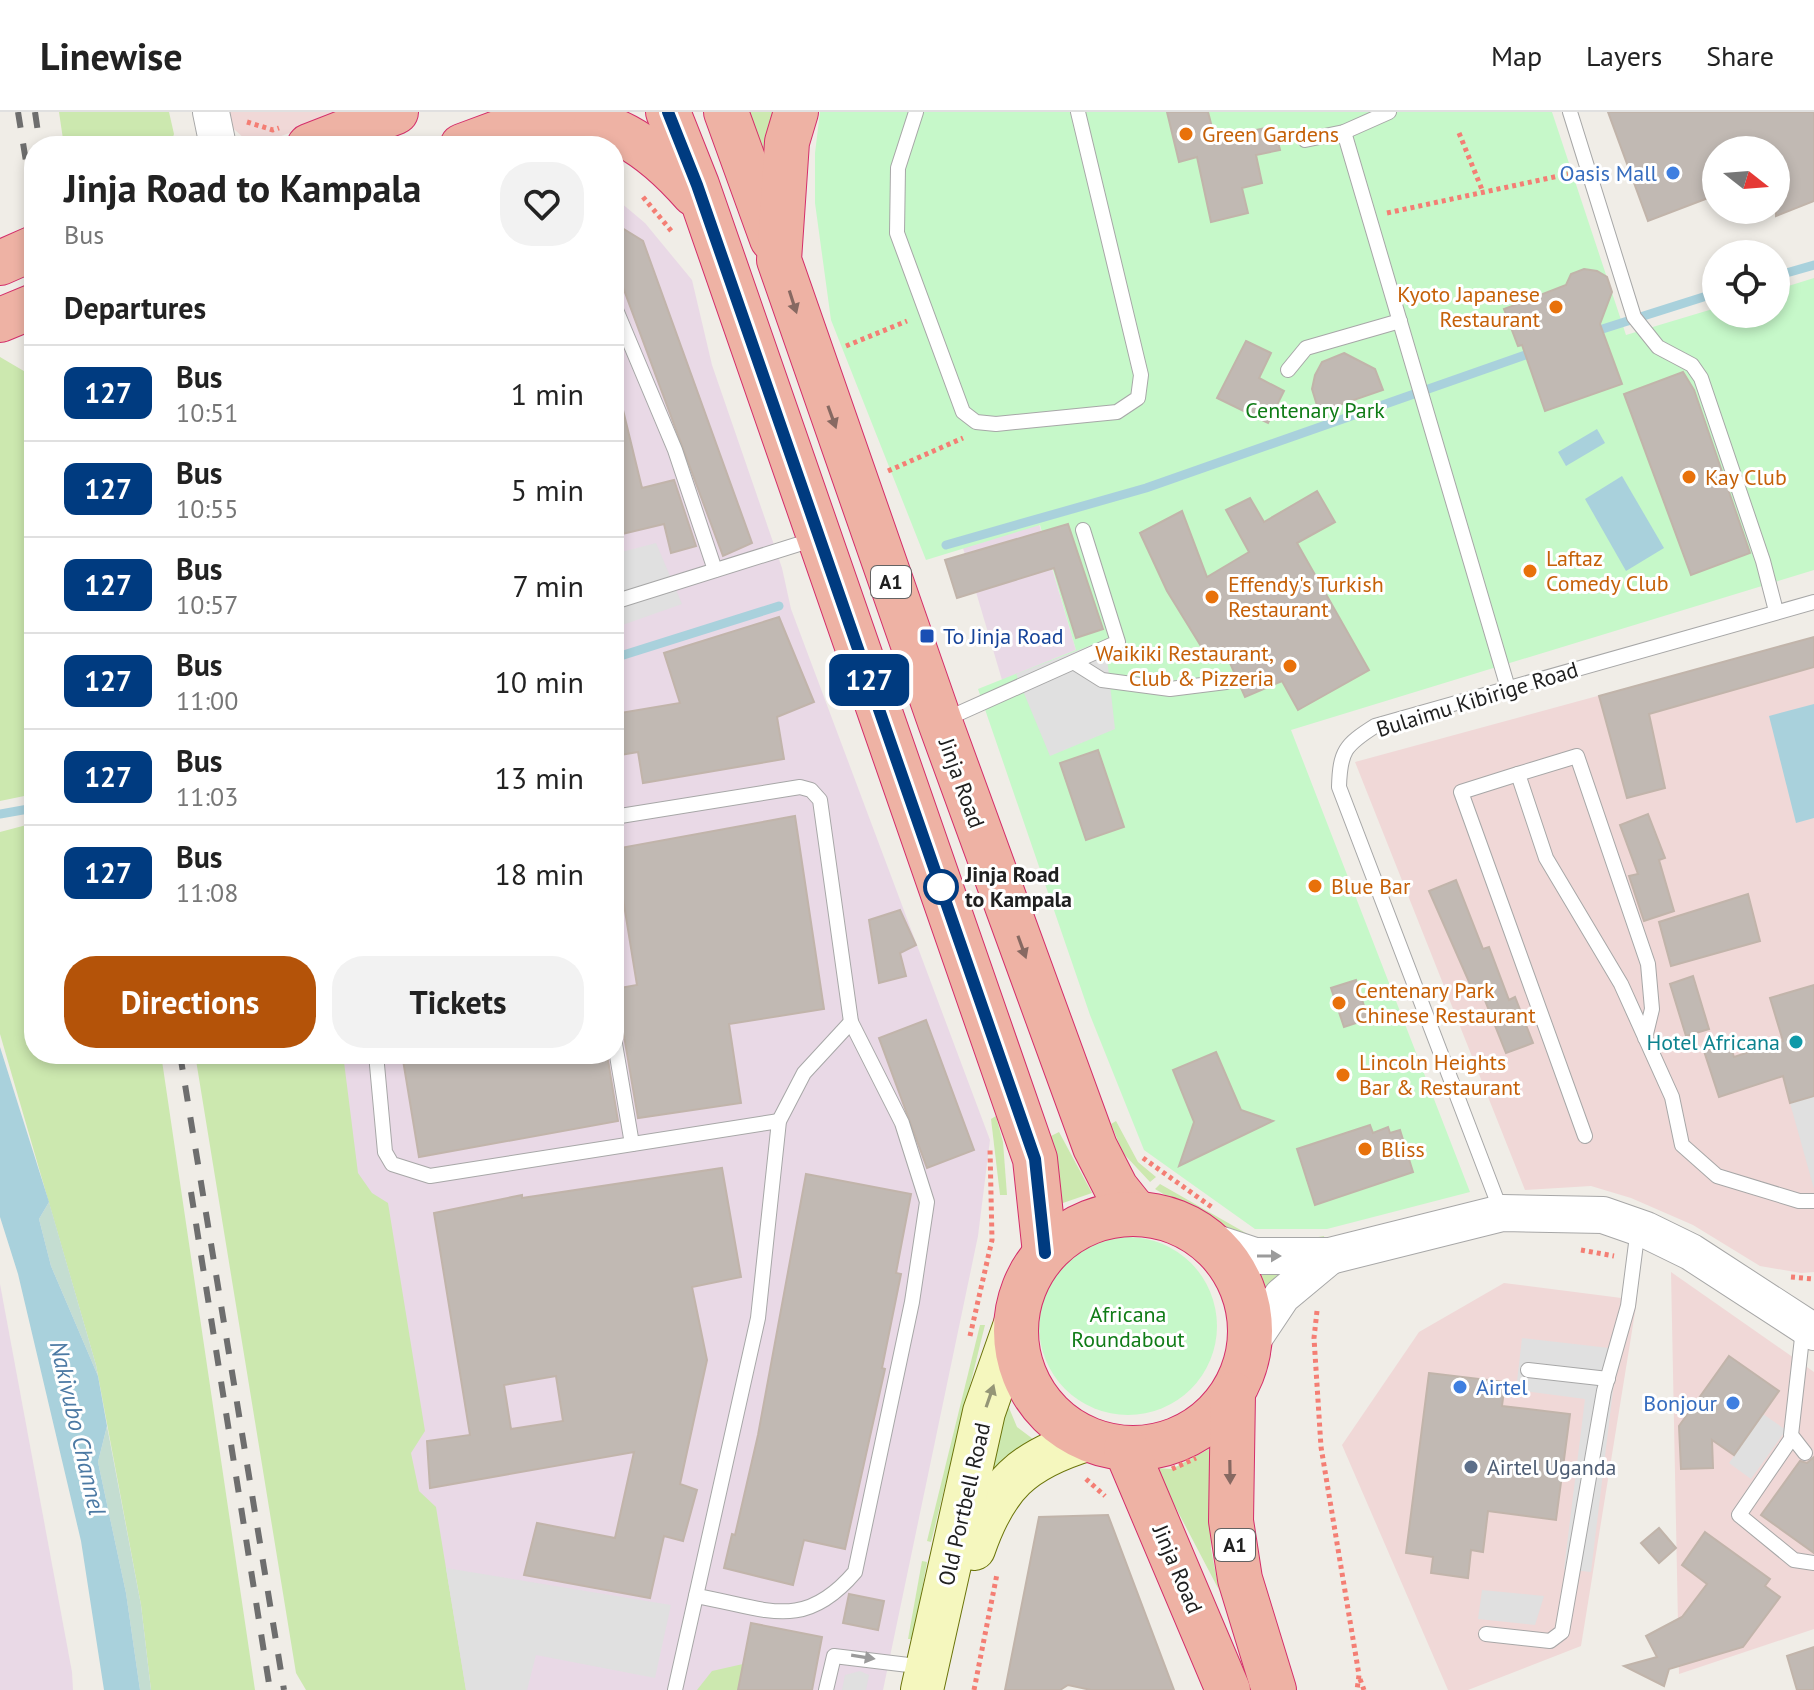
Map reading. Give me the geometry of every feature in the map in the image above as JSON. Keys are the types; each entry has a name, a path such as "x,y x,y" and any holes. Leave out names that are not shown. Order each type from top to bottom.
{"highway":[{"path":"335,136 396,112"},
{"name":"A1","path":"668,112 704,204 1035,1159 1045,1253"},
{"name":"A1","path":"726,112 779,260 821,347"},
{"path":"779,260 787,142 796,112"},
{"path":"489,136 547,115 617,130 663,159 704,204"},
{"path":"0,263 24,252"},
{"path":"0,320 24,310"},
{"name":"Jinja Road","path":"821,347 940,722 1095,1147 1116,1188 1136,1213"},
{"name":"A1","path":"1233,1394 1205,1425 1168,1444 1097,1456 1056,1421 1032,1393 1019,1359 1016,1321 1025,1285 1045,1253 1071,1231 1102,1217 1136,1213 1218,1229 1248,1306 1250,1344 1233,1394 1231,1521 1240,1579 1274,1690"},
{"name":"Jinja Road","path":"1097,1456 1228,1690"}],"main road":[{"name":"Old Portbell Road","path":"931,1683 984,1412 1016,1321"},
{"name":"Old Portbell Road","path":"931,1683 990,1505 1012,1477 1061,1448 1097,1456"}],"street":[{"path":"211,112 216,136"},
{"path":"1218,1229 1255,1256 1326,1259 1502,1213 1603,1215 1638,1227 1691,1252 1810,1326"},
{"path":"1250,1344 1282,1296 1326,1259"}],"lane":[{"path":"916,112 898,168 897,233 963,412 981,423 996,424 1117,412 1138,398 1141,375 1078,112"},
{"path":"1305,140 1344,132 1389,112"},
{"path":"1570,112 1634,317 1658,347 1692,365 1701,378 1763,561 1776,611"},
{"path":"1344,132 1508,688"},
{"path":"1288,370 1306,348 1400,321"},
{"path":"624,329 675,450 715,570"},
{"path":"940,722 1118,642 1083,530"},
{"path":"624,599 820,538"},
{"name":"Bulaimu Kibirige Road","path":"1502,1213 1339,787 1340,760 1350,742 1375,726 1814,602"},
{"path":"1075,663 1102,680 1170,689 1226,682"},
{"path":"1585,1136 1461,792 1577,756 1648,964 1652,1009 1645,1038"},
{"path":"1518,774 1546,858 1621,984 1672,1097 1682,1145 1717,1176 1799,1201 1814,1201"},
{"path":"624,815 800,787 811,790 820,800 851,1022 902,1123 927,1202 912,1302 855,1572 825,1602 796,1613 696,1596"},
{"path":"675,1690 758,1318 779,1121 804,1073 851,1022"},
{"path":"377,1064 385,1152 392,1164 407,1172 430,1176 779,1121"},
{"path":"618,1064 632,1144"},
{"path":"1486,1634 1550,1641 1562,1632 1608,1379 1628,1306 1638,1227"},
{"path":"1810,1326 1791,1439 1739,1515 1794,1560 1814,1563"},
{"path":"1528,1370 1608,1379"},
{"path":"1791,1439 1805,1453"},
{"path":"826,1690 834,1656 931,1683"}],"path":[{"path":"1459,133 1483,192"},
{"path":"1369,216 1589,170"},
{"path":"633,186 675,235 679,246"},
{"path":"821,347 926,313"},
{"path":"883,473 962,439 981,423"},
{"path":"968,1344 992,1240 990,1140"},
{"path":"1141,1156 1218,1229"},
{"path":"1326,1259 1314,1338 1321,1447 1364,1690"},
{"path":"1785,1276 1814,1279"},
{"path":"1097,1456 1091,1480 1108,1499"},
{"path":"974,1690 1003,1560"},
{"path":"1357,1690 1359,1675"}],"shaded area":[{"path":"224,112 348,112 281,136 242,136 226,122"},
{"path":"624,205 645,223 692,280 712,365 782,568 791,609 990,1140 978,1236 883,1690 401,1690 270,1064 624,1064"},
{"path":"1039,524 1076,650 1002,680 963,548"},
{"path":"656,543 682,604 624,624 624,551"},
{"name":"Hotel Africana","path":"1814,637 1814,1272 1801,1273 1760,1266 1693,1225 1631,1198 1591,1186 1525,1190 1355,762"},
{"path":"1105,640 1115,729 1050,756 1016,674"},
{"path":"1814,1096 1814,1189 1790,1103"},
{"path":"1671,1272 1814,1372 1814,1629 1679,1674"},
{"path":"1504,1283 1637,1300 1581,1646 1468,1690 1448,1690 1342,1445 1419,1332"},
{"path":"0,1284 72,1672 73,1690 0,1690"},
{"path":"1522,1338 1618,1349 1591,1572 1564,1569 1585,1399 1516,1390"},
{"path":"1763,1414 1786,1430 1751,1479 1729,1463"},
{"path":"446,1568 671,1605 655,1678 536,1655 527,1690 466,1690"},
{"path":"1482,1590 1544,1596 1535,1625 1478,1619"},
{"path":"860,1671 869,1675 866,1690 842,1690 845,1675"}],"green space":[{"path":"59,112 169,112 174,134 173,136 63,136"},
{"path":"748,112 776,112 769,185"},
{"name":"Centenary Park","path":"820,112 1552,112 1626,335 1702,312 1702,328 1790,328 1790,286 1814,278 1814,570 1291,730 1470,1192 1327,1229 1255,1229 1144,1150 1090,1015 978,689 1076,650 1040,525 926,560 831,320 815,203 815,153"},
{"path":"0,357 24,371 24,796 0,801"},
{"path":"24,826 24,1064 162,1064 255,1690 151,1690 141,1605 96,1365 0,1034 0,832"},
{"path":"197,1064 344,1064 358,1173 372,1193 388,1203 425,1431 411,1453 419,1491 436,1507 466,1690 306,1690 296,1673"},
{"path":"996,1116 1003,1142 1007,1195 1000,1195 991,1119"},
{"path":"1116,1121 1138,1162 1156,1177 1150,1182 1123,1153 1111,1124"},
{"path":"1059,1132 1092,1193 1060,1204 1051,1136"},
{"path":"1160,1184 1258,1240 1284,1243 1246,1243 1155,1189"},
{"path":"49,1202 98,1376 51,1266 39,1219"},
{"path":"1324,1236 1325,1243 1284,1243"},
{"name":"Africana Roundabout","path":"1128,1237 1145,1238 1162,1244 1191,1263 1210,1292 1216,1309 1216,1343 1210,1360 1191,1389 1162,1408 1145,1414 1128,1415 1111,1414 1094,1408 1065,1389 1046,1360 1040,1343 1039,1326 1040,1309 1046,1292 1065,1263 1094,1244 1111,1238"},
{"path":"1300,1265 1262,1298 1252,1269"},
{"path":"980,1325 985,1325 931,1542 927,1541"},
{"path":"1007,1403 1017,1427 1037,1442 1006,1456 984,1482"},
{"path":"107,1426 141,1605 151,1690 140,1690 126,1593 98,1462"},
{"path":"1209,1449 1211,1549 1219,1590 1155,1468 1172,1469"},
{"path":"922,1561 927,1562 913,1639 908,1639"},
{"path":"743,1664 738,1690 697,1690 712,1671"}],"water":[{"path":"1597,429 1605,443 1566,466 1558,452"},
{"path":"1622,476 1664,548 1626,571 1585,499"},
{"path":"1814,704 1814,818 1796,823 1769,716"},
{"name":"Nakivubo Channel","path":"0,1047 49,1202 39,1219 51,1266 98,1376 107,1426 98,1462 126,1593 140,1690 104,1690 81,1541 18,1274 0,1217"}],"building":[{"path":"1167,112 1208,112 1215,139 1274,126 1280,150 1256,155 1262,183 1242,188 1248,213 1211,222 1197,157 1179,162"},
{"name":"Oasis Mall","path":"1608,112 1814,112 1814,201 1790,210 1790,136 1702,136 1702,200 1648,221"},
{"path":"624,229 643,241 752,543 723,556 624,290"},
{"path":"1584,269 1607,277 1612,292 1600,324 1622,384 1545,411 1522,345 1518,346 1504,309 1566,285 1571,274"},
{"path":"1246,341 1271,353 1259,378 1284,391 1268,423 1217,398"},
{"path":"1344,353 1375,369 1383,390 1319,412 1312,389 1315,375 1322,362"},
{"path":"1683,372 1694,390 1750,553 1691,575 1624,394"},
{"path":"624,414 642,488 674,480 696,546 671,553 664,524 624,534"},
{"path":"1317,491 1335,522 1297,543 1369,670 1298,710 1282,681 1245,697 1223,647 1207,656 1167,591 1140,533 1182,511 1207,577 1249,552 1226,510 1250,498 1264,522"},
{"path":"1068,524 1103,629 1076,638 1054,568 957,598 945,560"},
{"path":"779,617 814,702 777,717 784,759 643,783 638,752 624,754 624,712 680,703 664,653"},
{"path":"1814,637 1814,667 1649,714 1665,788 1627,798 1599,696"},
{"path":"1098,750 1124,827 1086,840 1060,763"},
{"path":"1648,814 1665,858 1659,860 1674,911 1644,921 1629,876 1638,874 1620,825"},
{"path":"795,816 824,1009 729,1024 741,1103 638,1118 624,1036 624,987 637,985 624,905 624,847"},
{"path":"1456,880 1483,949 1489,947 1509,1000 1515,997 1533,1043 1506,1053 1484,998 1477,1000 1429,891"},
{"path":"1748,894 1760,941 1671,966 1659,922"},
{"path":"900,910 916,945 900,953 906,976 879,983 869,920"},
{"path":"1693,976 1709,1029 1686,1036 1670,984"},
{"path":"1356,980 1368,1019 1344,1027 1331,988"},
{"path":"1814,985 1814,1096 1790,1103 1783,1076 1719,1097 1704,1051 1729,1042 1734,1057 1783,1041 1770,998"},
{"path":"926,1020 974,1150 927,1168 879,1038"},
{"path":"1216,1052 1241,1110 1273,1121 1179,1166 1194,1122 1173,1070"},
{"path":"404,1064 609,1064 618,1121 419,1157"},
{"path":"1370,1125 1373,1133 1388,1127 1390,1133 1400,1130 1413,1172 1315,1205 1297,1149"},
{"path":"722,1168 741,1277 692,1287 707,1360 680,1484 697,1490 683,1541 664,1536 650,1598 524,1575 537,1523 615,1538 634,1452 430,1488 427,1441 470,1435 434,1213 522,1195 522,1198","holes":["556,1376 563,1421 511,1429 504,1385"]},
{"path":"806,1174 911,1194 896,1273 901,1274 882,1368 885,1369 845,1549 804,1540 793,1585 724,1568 732,1534 735,1535 758,1435"},
{"name":"Bonjour","path":"1729,1356 1779,1391 1734,1455 1712,1440 1713,1468 1681,1469 1679,1426"},
{"path":"1429,1373 1505,1382 1502,1406 1570,1414 1556,1520 1488,1511 1483,1552 1471,1550 1468,1578 1431,1573 1433,1557 1406,1553"},
{"path":"1814,1457 1814,1553 1761,1515 1800,1461 1807,1463"},
{"path":"1108,1515 1174,1690 1091,1690 1068,1685 1060,1690 1005,1690 1039,1517"},
{"path":"1659,1528 1676,1548 1659,1563 1641,1543"},
{"path":"1705,1532 1770,1579 1765,1586 1780,1597 1743,1647 1669,1669 1664,1686 1624,1666 1657,1657 1646,1636 1682,1617 1707,1584 1682,1565"},
{"path":"849,1594 884,1601 878,1630 843,1623"},
{"path":"751,1623 822,1637 812,1690 738,1690"},
{"path":"1814,1647 1814,1690 1797,1690 1787,1656"}],"waterway":[{"path":"1790,272 1814,265"},
{"path":"1593,332 1702,297"},
{"path":"946,545 1146,488 1534,352"},
{"path":"624,655 779,606"},
{"path":"0,814 24,810"}],"railway":[{"path":"18,112 24,149"},
{"path":"35,112 39,136"},
{"path":"182,1064 284,1690"},
{"path":"191,1192 270,1690"}],"bus line":[{"name":"127","path":"668,112 697,185 1035,1159 1045,1253"}],"place":[{"name":"Green Gardens","path":"1186,134"},
{"name":"Oasis Mall","path":"1673,173"},
{"name":"Kyoto Japanese Restaurant","path":"1556,307"},
{"name":"Kay Club","path":"1689,477"},
{"name":"Laftaz Comedy Club","path":"1530,571"},
{"name":"Effendy's Turkish Restaurant","path":"1212,597"},
{"name":"To Jinja Road","path":"927,636"},
{"name":"Waikiki Restaurant, Club & Pizzeria","path":"1290,666"},
{"name":"Blue Bar","path":"1315,886"},
{"name":"Jinja Road to Kampala","path":"941,887"},
{"name":"Centenary Park Chinese Restaurant","path":"1339,1003"},
{"name":"Hotel Africana","path":"1796,1042"},
{"name":"Lincoln Heights Bar & Restaurant","path":"1343,1075"},
{"name":"Bliss","path":"1365,1149"},
{"name":"Airtel","path":"1460,1387"},
{"name":"Bonjour","path":"1733,1403"},
{"name":"Airtel Uganda","path":"1471,1467"}]}
